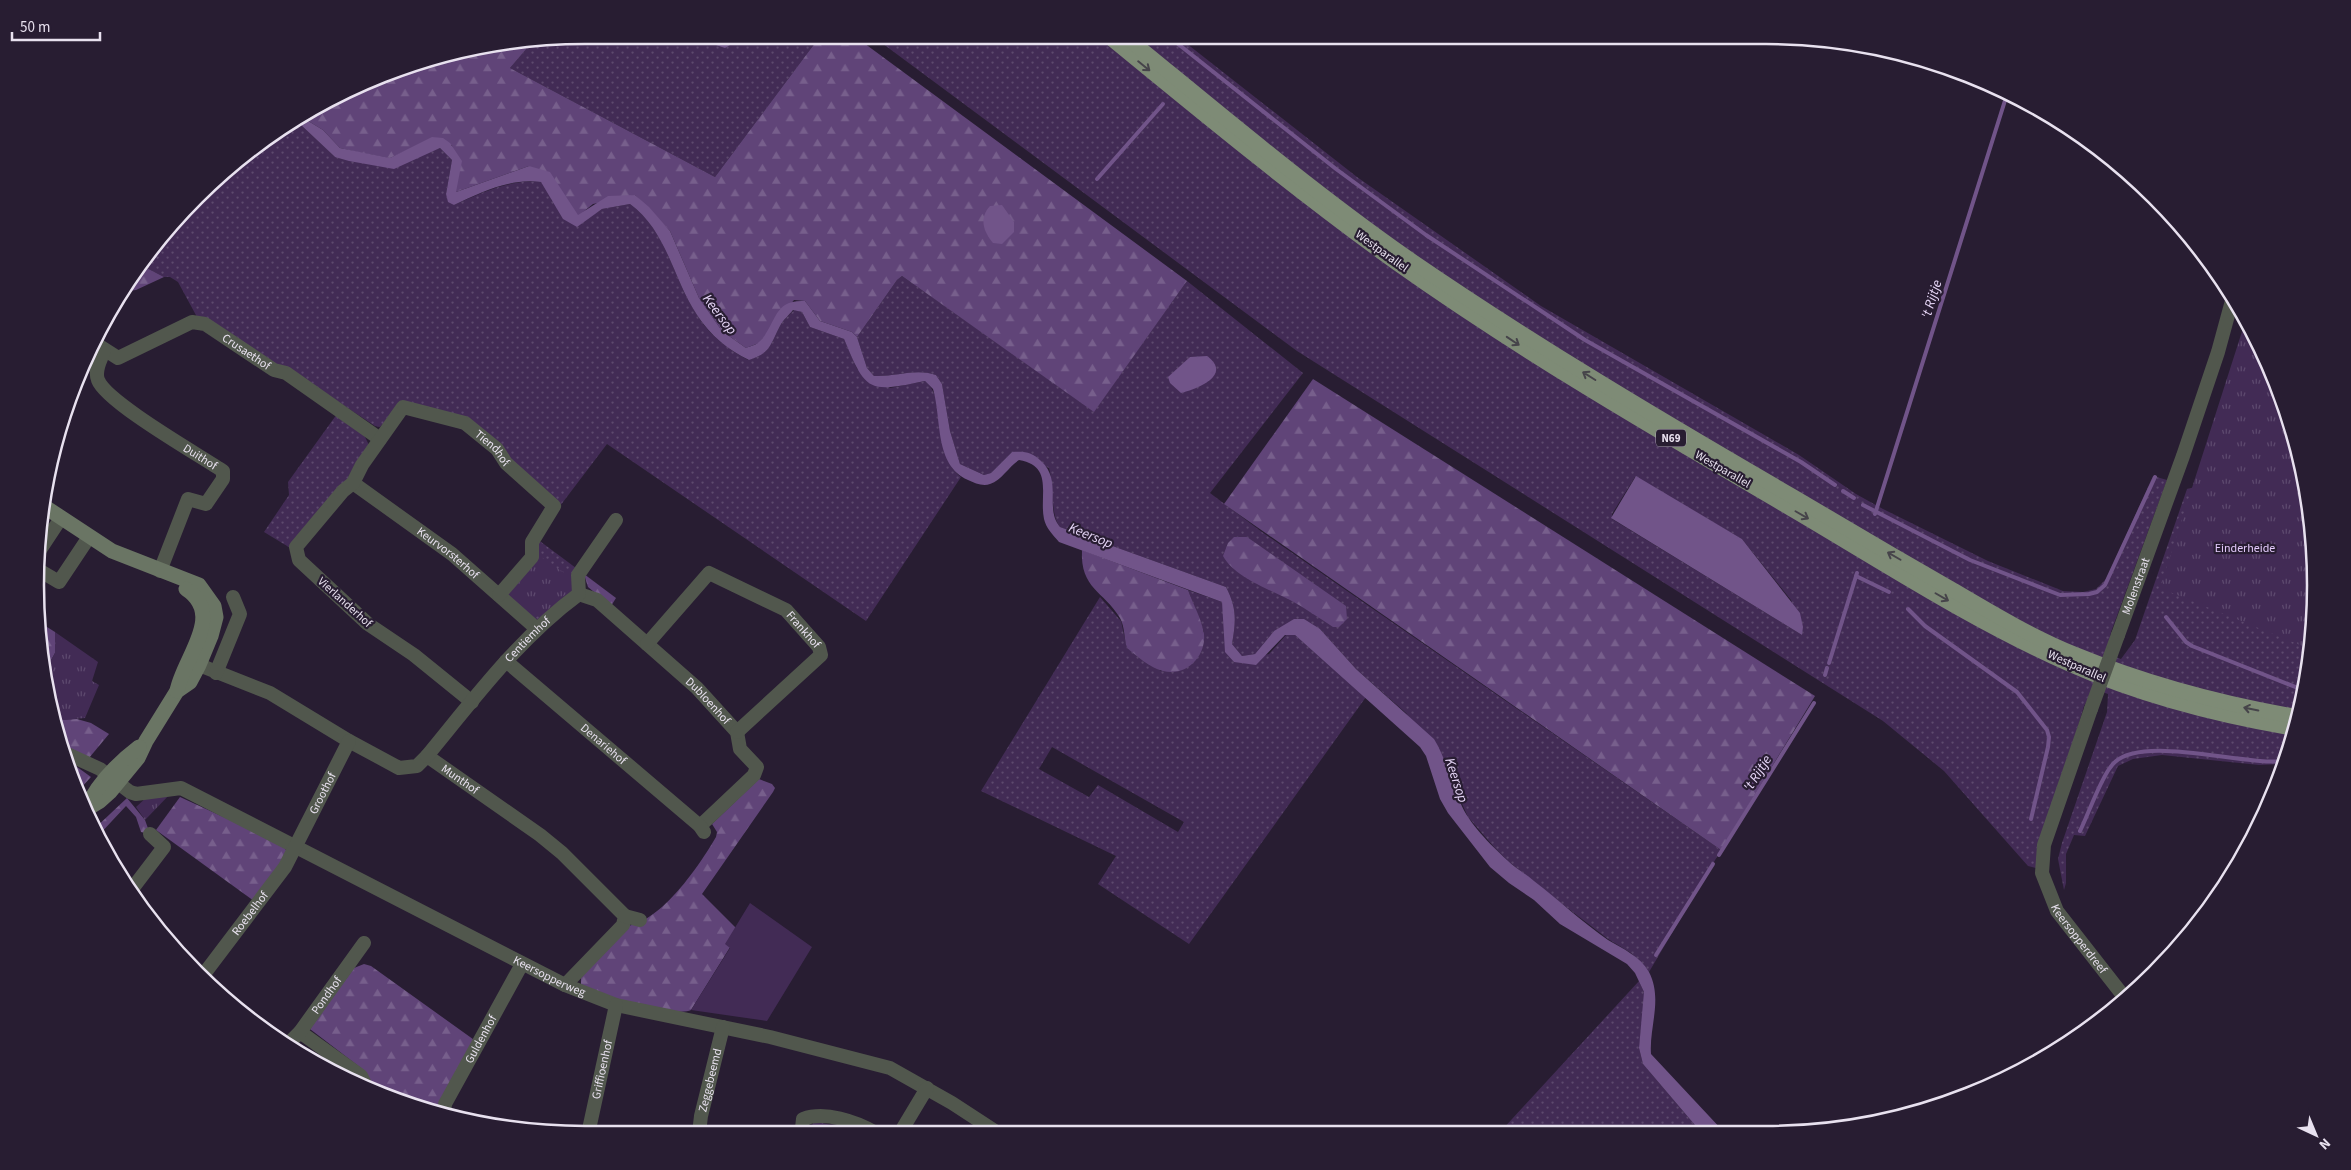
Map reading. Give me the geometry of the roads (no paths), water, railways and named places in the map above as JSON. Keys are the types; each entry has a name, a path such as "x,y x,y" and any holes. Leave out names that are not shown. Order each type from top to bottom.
{"main road":[{"name":"Westparallel","path":"1117,44 1299,190 1396,262 1469,312 1610,402 1908,577 1986,622 2067,663 2105,679 2212,713 2288,727"},
{"name":"Westparallel","path":"1135,44 1336,204 1403,254 1478,305 1624,398 1922,572 1992,612 2072,653 2143,680 2217,702 2291,716"}],"street":[{"name":"Molenstraat","path":"2042,873 2044,845 2091,709 2183,456 2218,352 2230,307"},
{"name":"Crusaethof","path":"104,351 118,358 192,322 205,324 274,370 286,373 380,439"},
{"path":"99,347 104,351"},
{"name":"Duithof","path":"104,351 97,369 98,381 115,400 223,471 223,479 206,504 188,499 160,571"},
{"name":"Tiendhof","path":"353,484 362,465 403,407 465,423 497,449 506,463 554,506 532,542 532,557 498,595"},
{"name":"Keurvorsterhof","path":"353,484 452,554 537,629"},
{"name":"Vierlanderhof","path":"353,484 343,491 296,547 299,560 368,624 414,655 472,702"},
{"path":"49,510 112,551 160,571 197,597 204,610 203,626 194,663 179,677 177,691 146,741 114,778 92,795 89,801"},
{"path":"46,541 61,518"},
{"path":"579,594 578,575 616,520"},
{"path":"44,573 59,582 89,537"},
{"name":"Frankhof","path":"647,644 709,573 786,610 819,647 821,655 737,732"},
{"name":"Centiemhof","path":"427,756 506,661 537,629 579,594"},
{"name":"Dubloenhof","path":"579,594 597,600 697,688 737,732 740,748 757,768 754,775 702,830"},
{"path":"216,673 240,614 233,598"},
{"name":"Denariehof","path":"506,661 702,830"},
{"name":"Munthof","path":"194,663 270,693 349,741 399,768 417,766 427,756 562,853 625,916"},
{"name":"Groothof","path":"297,846 349,741"},
{"name":"Keersopperweg","path":"71,756 114,778 130,792 136,794 181,788 297,846 522,964 565,985 616,1006 723,1027 820,1049 890,1068 927,1088 987,1126"},
{"path":"135,886 164,847 150,834"},
{"name":"Roebelhof","path":"206,972 285,867 297,846"},
{"name":"Keersopperdreef","path":"2042,873 2057,911 2122,993"},
{"path":"565,985 623,925 625,916 640,920"},
{"name":"Pondhof","path":"292,1040 300,1032 364,943"},
{"name":"Guldenhof","path":"445,1108 445,1104 522,964"},
{"name":"Griffioenhof","path":"590,1126 616,1006"},
{"name":"Zeggebeemd","path":"700,1126 723,1027"},
{"path":"300,1032 362,1077"},
{"path":"904,1126 927,1088"},
{"path":"803,1126 802,1119 817,1115 864,1126"}],"waterway":[{"path":"1178,44 1336,169 1426,235 1585,340 1801,462 1835,485"},
{"name":"'t Rijtje","path":"1875,514 2005,100"},
{"path":"1097,179 1163,104"},
{"path":"1863,505 1970,560 2060,595 2089,594 2097,592 2105,585 2155,477"},
{"path":"1843,491 1854,498"},
{"name":"'t Rijtje","path":"1829,663 1857,573"},
{"path":"1856,576 1889,592"},
{"path":"1908,609 1925,626 2017,692 2047,730 2049,737 2048,747 2031,819"},
{"path":"2166,617 2186,642 2192,646 2298,688"},
{"name":"'t Rijtje","path":"1825,675 1827,668"},
{"name":"'t Rijtje","path":"1719,855 1814,703"},
{"path":"2080,831 2110,767 2129,754 2148,751 2171,751 2278,761"},
{"name":"'t Rijtje","path":"1656,955 1713,864"}],"water label":[{"name":"Keersop","path":"720,314"},
{"name":"Keersop","path":"1091,535"},
{"name":"Keersop","path":"1457,780"}],"park label":[{"name":"Einderheide","path":"2245,548"}]}
